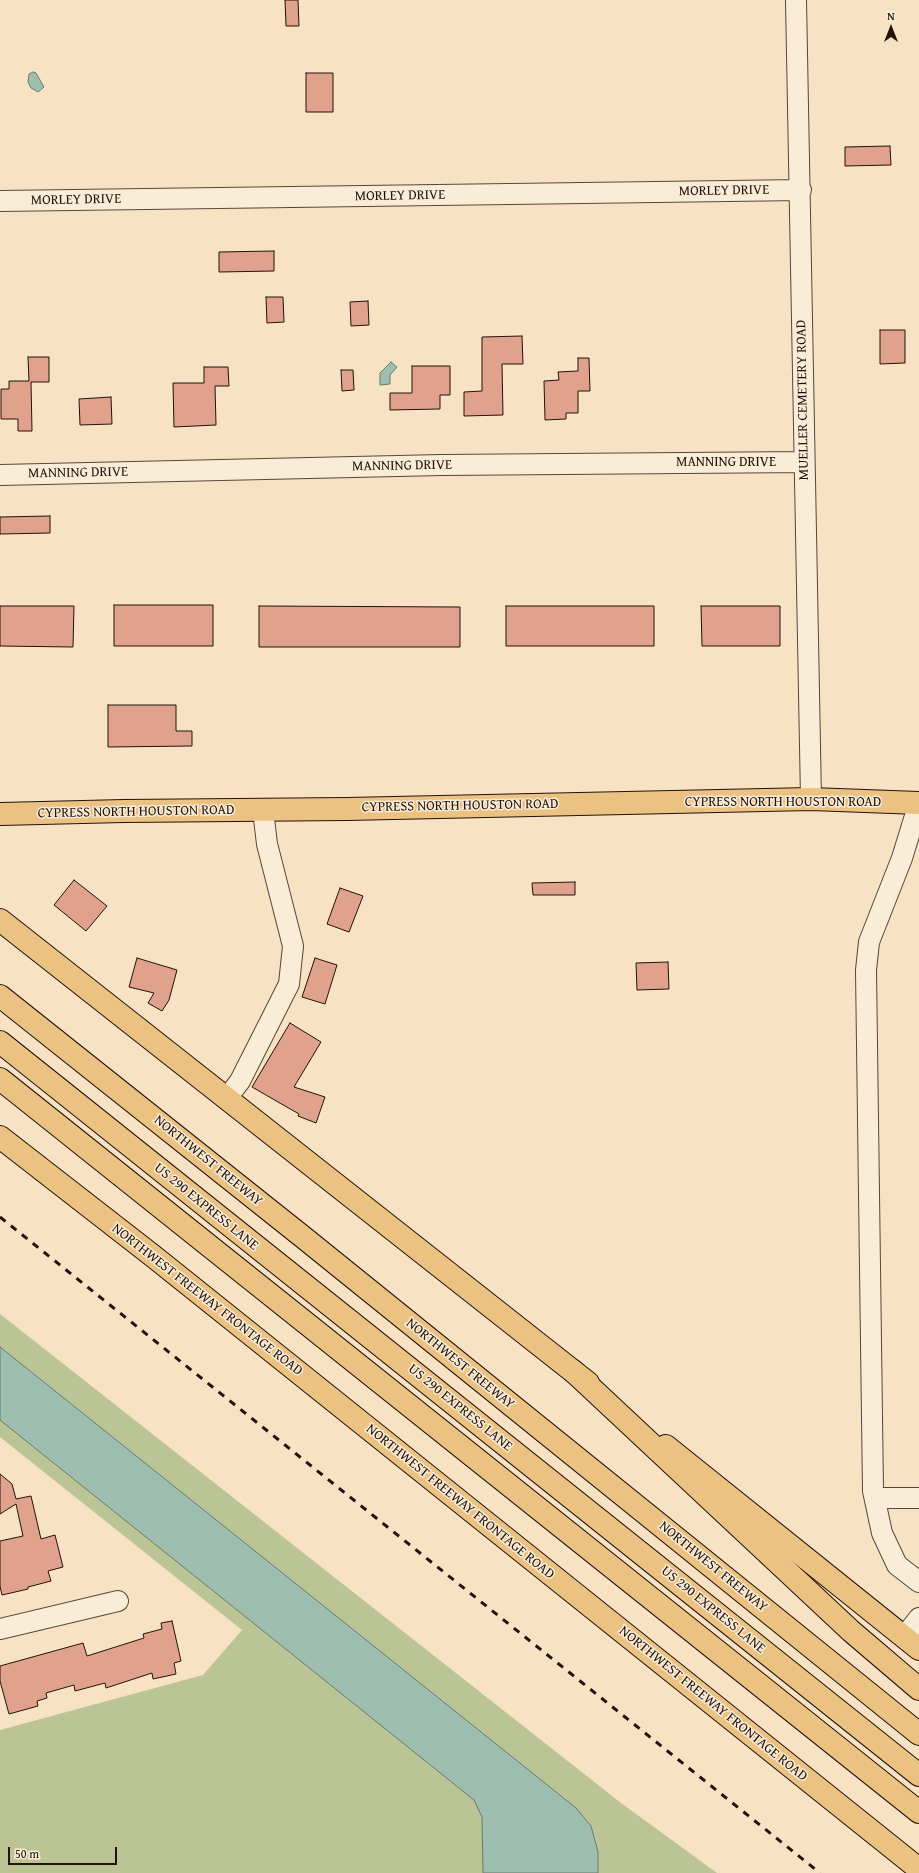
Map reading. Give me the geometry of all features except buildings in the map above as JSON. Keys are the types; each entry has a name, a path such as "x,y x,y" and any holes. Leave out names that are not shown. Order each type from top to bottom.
{"main road":[{"name":"CYPRESS NORTH HOUSTON ROAD","path":"0,814 811,799 919,803"},
{"path":"0,920 573,1371 912,1643"},
{"name":"NORTHWEST FREEWAY","path":"0,996 445,1351 919,1734"},
{"name":"US 290 EXPRESS LANE","path":"0,1042 919,1775"},
{"path":"0,1079 919,1812"},
{"name":"NORTHWEST FREEWAY FRONTAGE ROAD","path":"0,1137 153,1256 919,1869"},
{"path":"573,1371 851,1631 919,1689"}],"street":[{"name":"MUELLER CEMETERY ROAD","path":"796,0 811,799"},
{"name":"MORLEY DRIVE","path":"0,201 800,190"},
{"name":"MANNING DRIVE","path":"0,475 442,465 804,462"},
{"path":"919,803 902,858 869,942 866,970 873,1491 882,1533 897,1564 919,1582"},
{"path":"227,1098 240,1081 289,984 293,946 267,844 263,810"},
{"path":"875,1498 919,1498"},
{"path":"0,1629 118,1601"},
{"path":"912,1643 919,1618"}],"green space":[{"path":"0,1314 621,1803 717,1873 0,1873 0,1730 203,1675 242,1630 0,1437"}],"shaded area":[{"path":"33,72 36,73 44,87 38,92 31,88 28,82 29,74"},
{"path":"391,362 397,367 390,375 390,384 380,385 380,373"},
{"path":"0,1347 576,1808 591,1826 598,1852 598,1873 483,1873 482,1817 474,1800 0,1420"}],"railway":[{"path":"0,1217 820,1873"}]}
